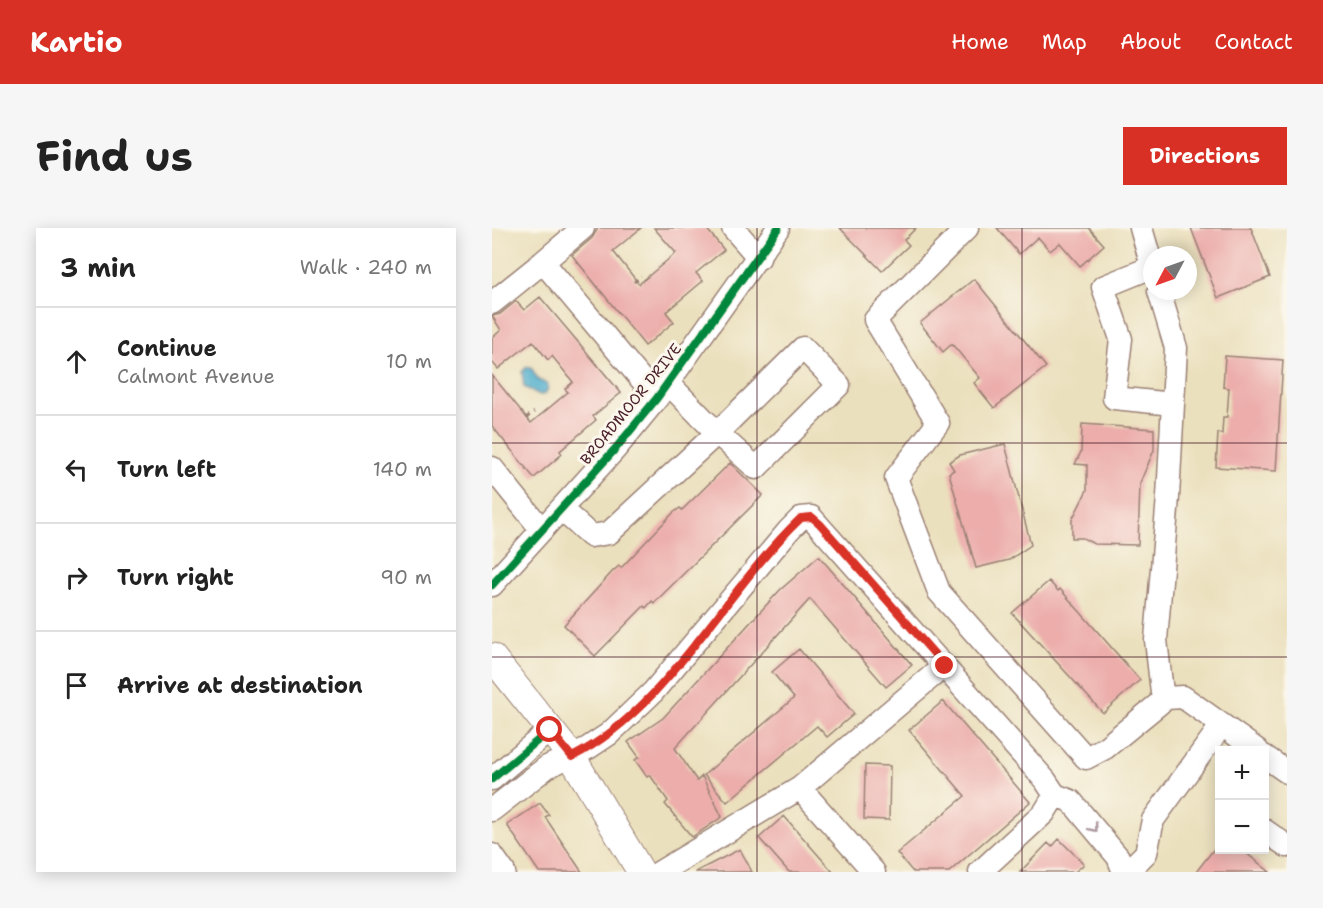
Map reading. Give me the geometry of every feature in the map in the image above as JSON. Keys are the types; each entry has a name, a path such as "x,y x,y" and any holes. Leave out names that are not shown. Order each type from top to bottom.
{"main road":[{"path":"492,657 572,757 641,872"}],"street":[{"path":"492,303 583,228"},
{"path":"733,228 759,258"},
{"name":"BROADMOOR DRIVE","path":"492,585 663,390 759,258 778,228"},
{"path":"967,228 875,320 938,423 896,478 939,592 1086,758 1105,748 1163,701 1183,697 1249,746"},
{"path":"1141,228 1146,246"},
{"path":"543,262 663,390 717,433 756,468 839,385 803,348 717,433 609,533 591,536 561,509"},
{"path":"1143,271 1103,287 1121,339 1114,399 1173,404"},
{"path":"1162,300 1176,348 1156,640 1163,701"},
{"path":"492,468 542,530"},
{"path":"492,810 546,767 572,757 609,734 653,692 801,518 812,517 820,524 1045,780 1055,795 1071,801 1118,856 1125,872 1146,853 1153,820 1221,726"},
{"path":"660,872 800,788 945,666"},
{"path":"492,778 550,730"},
{"path":"1269,760 1287,772"},
{"path":"800,788 874,872"},
{"path":"980,872 1044,813 1055,795"},
{"path":"1269,833 1287,846"},
{"path":"492,855 504,872"}],"path":[{"path":"634,282 641,276"},
{"path":"526,418 534,412"}],"water":[{"path":"527,367 532,369 538,380 547,384 545,394 540,395 524,387 522,372"}],"building":[{"path":"598,228 641,228 613,251 639,284 676,253 654,228 706,228 724,250 696,273 703,281 666,312 674,322 645,346 572,255 592,238"},
{"path":"840,228 916,228 904,240 909,245 882,271"},
{"path":"997,228 1089,228 1104,245 1080,266 1060,243 1050,251 1038,237 1019,254"},
{"path":"1191,228 1251,228 1270,277 1218,298"},
{"path":"974,279 1046,367 994,408 974,383 980,378 952,344 943,352 920,323"},
{"path":"540,297 621,393 593,416 596,420 560,451 562,454 534,478 492,426 492,375 531,423 568,392 565,389 573,382 552,356 548,360 533,341 498,369 492,362 492,338 501,330 492,316 500,314 516,301 524,310"},
{"path":"1225,356 1283,360 1276,471 1216,467 1218,433 1222,434 1223,417 1227,417 1229,388 1223,387"},
{"path":"1082,424 1154,429 1154,450 1140,483 1138,545 1094,544 1083,538 1072,538 1072,520 1087,490 1087,465 1075,464 1081,452"},
{"path":"1005,444 1031,545 1009,560 976,568 949,473 954,470 949,462 960,455"},
{"path":"730,463 763,495 654,603 652,601 646,608 644,606 595,656 564,625 613,571 619,566 621,568 673,513 680,508 682,510"},
{"path":"819,556 912,665 886,687 810,599 675,748 697,781 702,776 722,817 692,837 665,804 668,801 650,775 647,777 635,760 639,757 628,742 663,718 780,590"},
{"path":"1049,581 1058,591 1060,589 1140,680 1103,713 1012,613"},
{"path":"799,649 854,714 827,737 817,726 727,802 704,775 794,698 772,672"},
{"path":"943,701 1030,802 949,872 913,872 897,853 965,796 909,730"},
{"path":"865,765 890,766 889,820 864,819"},
{"path":"540,803 549,815 545,817 582,872 539,872 507,825"},
{"path":"784,816 833,872 789,872 759,838"},
{"path":"1059,839 1084,864 1075,872 1020,872 1048,843 1052,847"},
{"path":"740,849 752,872 695,872"},
{"path":"1215,849 1215,854 1247,854 1270,872 1196,872"}],"cycle path":[{"path":"492,585 616,448 657,398 778,228"},
{"path":"492,779 550,730"}],"route":[{"path":"550,730 572,757 609,734 653,692 801,518 812,517 820,524 945,666"}]}
